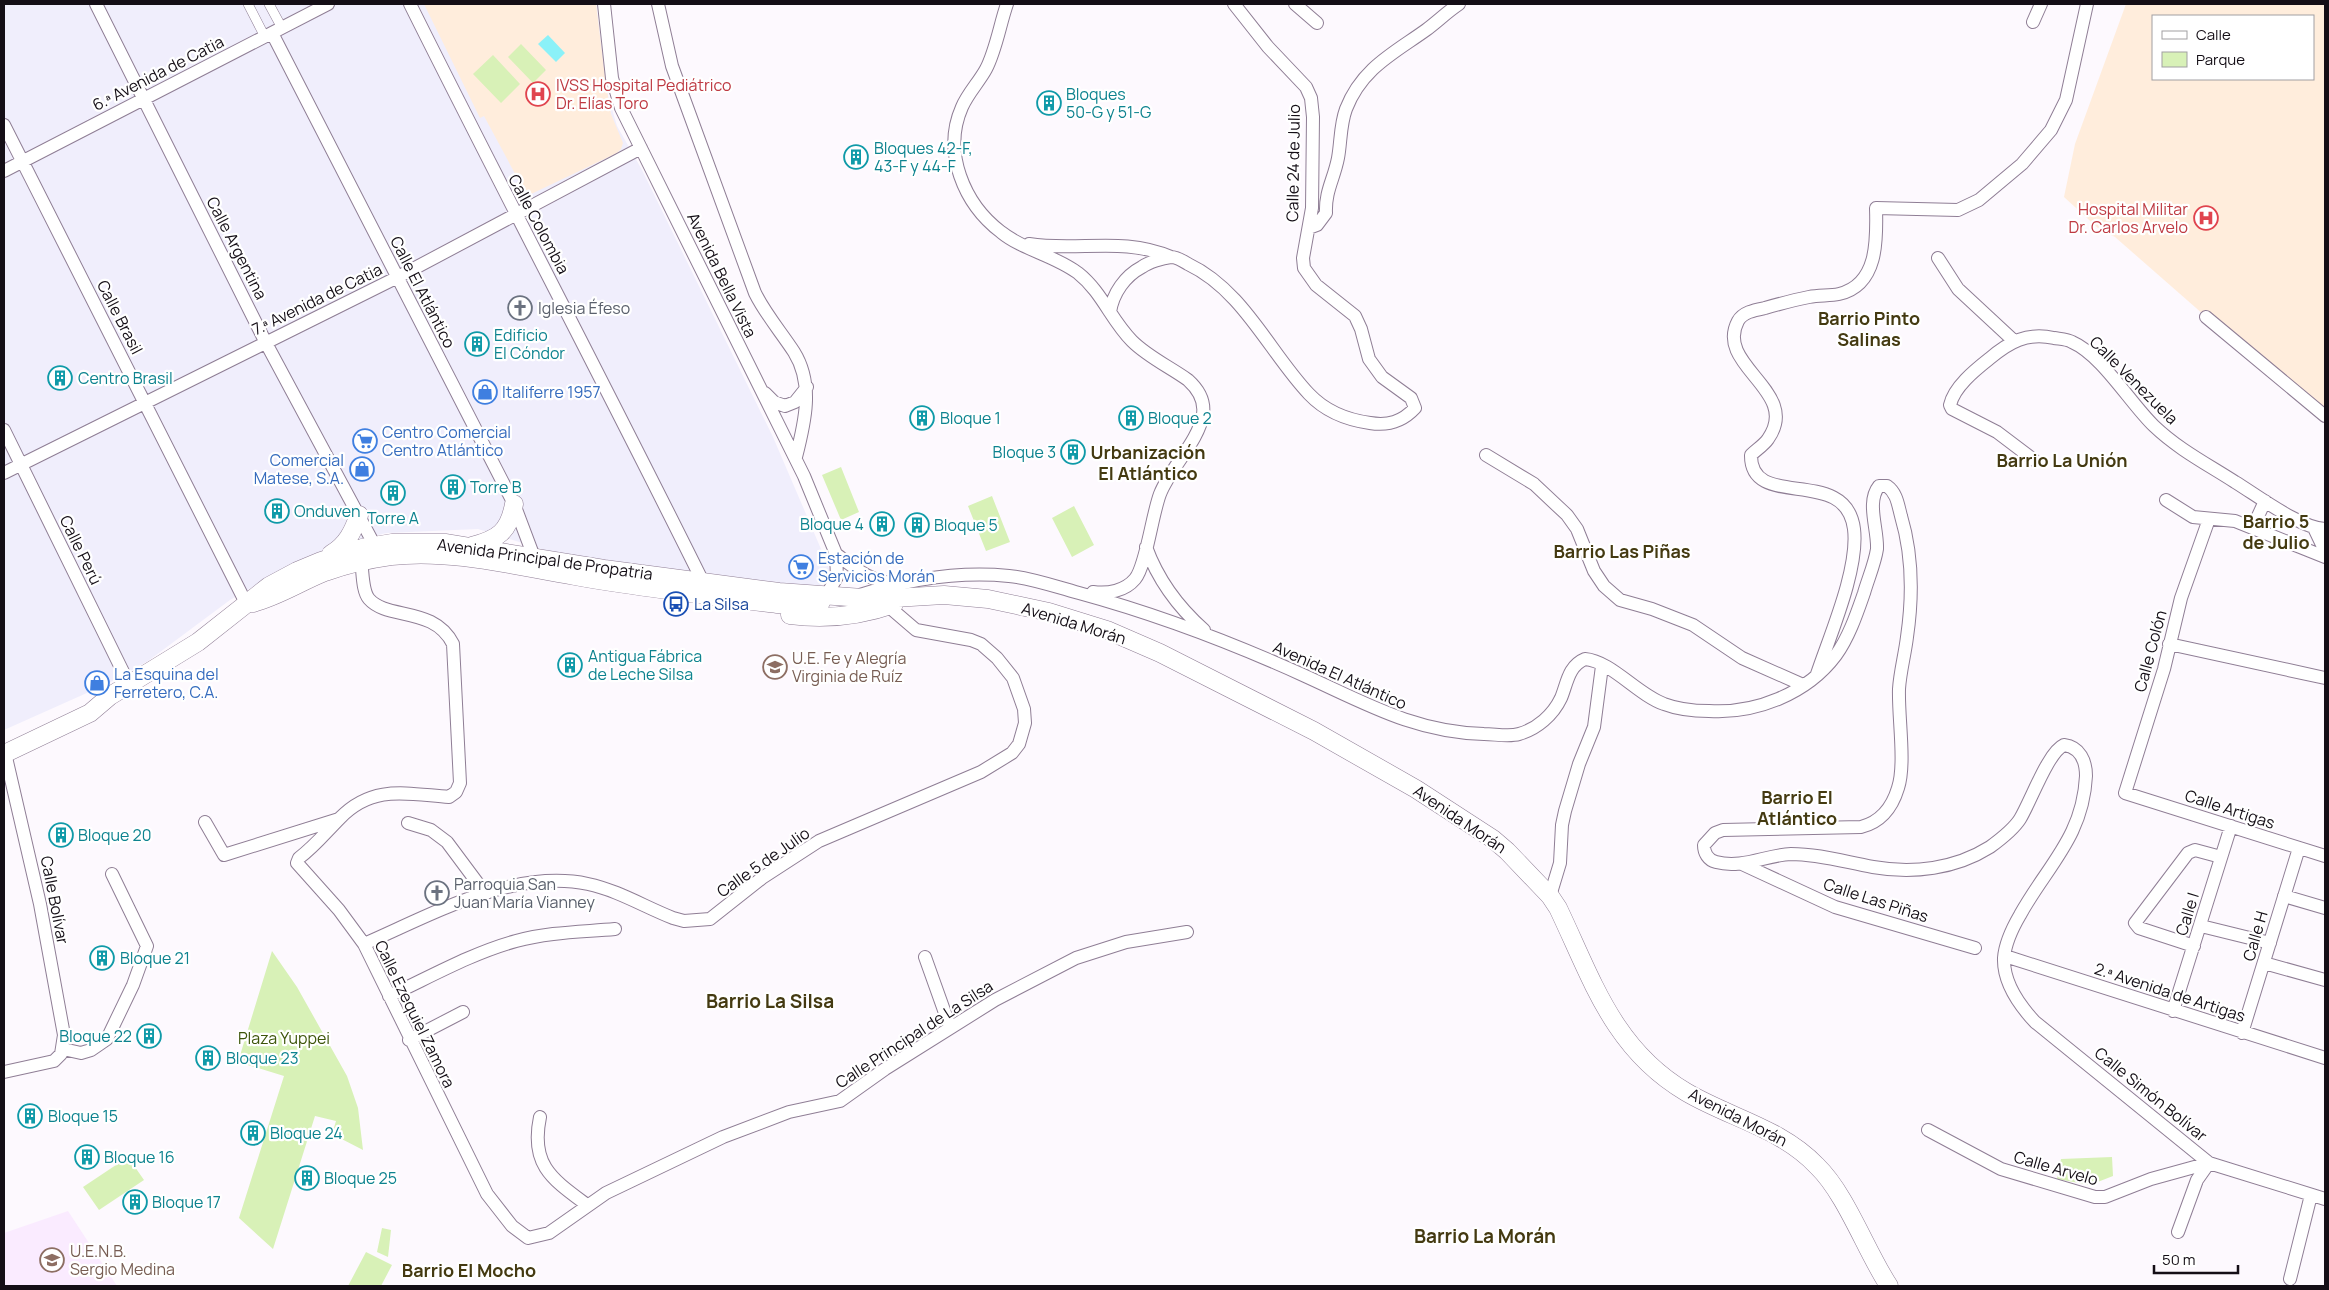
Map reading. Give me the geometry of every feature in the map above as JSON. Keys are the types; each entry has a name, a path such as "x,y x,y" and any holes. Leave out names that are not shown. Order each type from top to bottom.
{"main road":[{"path":"471,546 489,541 506,528 511,520 514,504"},
{"path":"320,561 336,551 345,542 353,532 359,515"},
{"name":"Avenida Principal de Propatria","path":"247,605 275,597 325,572 371,555 418,542 533,563 702,588 826,596"},
{"name":"Avenida Principal de Propatria","path":"450,549 471,546 533,563"},
{"name":"Avenida Principal de Propatria","path":"4,749 90,713 110,696 198,642 270,586 320,561 371,555"},
{"name":"Avenida Principal de Propatria","path":"702,588 728,598 798,606 821,602 826,596"},
{"name":"Avenida Morán","path":"826,596 877,599 917,595 944,595 993,600 1049,612 1108,630 1160,653 1314,731 1416,789 1493,839 1521,864 1550,896 1558,908 1602,1005 1638,1055 1648,1065 1686,1092 1784,1139 1809,1158 1832,1184 1889,1286"},
{"name":"Avenida Morán","path":"728,598 745,608 804,617 856,616 917,595"},
{"path":"804,617 824,613 855,597"}],"street":[{"name":"Calle Argentina","path":"96,4 266,343 359,515 371,555 366,593 369,600 386,608 429,621 444,631 453,644 460,783 456,792 449,797 390,792 374,795 362,800 339,819"},
{"path":"248,4 273,32"},
{"path":"269,4 273,32"},
{"name":"6.ª Avenida de Catia","path":"4,171 328,4"},
{"name":"Calle Colombia","path":"410,4 604,384 702,588"},
{"name":"Avenida Bella Vista","path":"604,4 616,90 621,108 758,386 796,457 836,554 837,577 826,596"},
{"path":"658,4 672,66 755,293 770,320 794,352 803,370 807,387 801,438 796,457"},
{"path":"1007,4 986,68 970,91 960,112 955,132 960,177 970,200 988,222 1010,239 1020,242 1076,272 1095,290 1132,341 1195,386 1203,402 1200,425 1163,486 1153,516 1140,572 1129,584 1104,593 1066,589"},
{"name":"Calle 24 de Julio","path":"1020,242 1035,245 1151,248 1194,266 1217,284 1247,314 1310,395 1326,408 1361,422 1387,424 1396,422 1415,408 1414,402 1375,369 1369,359 1361,329 1355,316 1326,294 1309,277 1303,258 1309,228 1312,162 1311,98 1306,88 1268,47 1234,4"},
{"path":"1295,4 1317,23"},
{"path":"1309,228 1317,225 1326,213 1325,197 1334,177 1342,124 1351,99 1365,78 1385,57 1426,30 1459,4"},
{"path":"2033,22 2041,4"},
{"path":"1817,674 1846,585 1853,547 1854,527 1849,513 1836,498 1822,492 1780,488 1766,482 1756,473 1751,455 1768,439 1776,421 1775,411 1762,384 1734,349 1733,336 1736,326 1743,316 1753,311 1808,297 1838,294 1855,288 1867,276 1872,260 1876,208 1958,210 1979,200 2022,164 2051,130 2066,100 2087,4"},
{"name":"Calle El Atlántico","path":"273,32 514,504 533,563"},
{"name":"Calle Brasil","path":"4,125 247,605"},
{"name":"7.ª Avenida de Catia","path":"4,473 398,277 641,148"},
{"path":"1110,312 1115,295 1126,279 1145,265 1171,257"},
{"path":"1938,258 1958,289 2014,341"},
{"path":"2206,317 2325,416"},
{"name":"Calle Venezuela","path":"2034,460 1997,432 1952,409 1951,400 1978,367 2014,341 2036,336 2072,342 2093,357 2154,426 2183,450 2265,501 2320,529"},
{"path":"758,386 774,402 785,406 796,402 807,387"},
{"name":"Calle Perú","path":"4,430 129,684"},
{"path":"1486,455 1534,484 1567,515 1577,529 1594,571 1604,586 1620,600 1652,609 1693,625 1742,658 1803,685"},
{"name":"Avenida El Atlántico","path":"855,597 895,583 940,576 1011,576 1136,609 1209,635 1302,675 1380,712 1411,723 1461,734 1518,734 1536,727 1555,708 1571,671 1585,659 1602,666 1664,704 1707,712 1727,712 1755,708 1771,703 1803,685 1836,655 1861,602 1876,551 1873,498 1879,486 1887,486 1896,498 1906,531 1912,585 1907,638 1900,680 1900,774 1894,800 1880,819 1872,824 1861,827 1724,830 1715,833 1704,845 1704,851 1711,861 1728,864 1742,864 1787,854 1804,854 1872,867 1911,871 1965,860 1992,846 2009,832 2019,820 2032,798 2052,753 2061,746 2068,746 2080,753 2085,762 2085,784 2081,805 2068,840 2017,920 2005,956"},
{"path":"2166,500 2185,513 2209,519 2224,519 2253,527 2325,557"},
{"path":"2253,527 2265,501"},
{"name":"Calle Colón","path":"2125,793 2181,598 2209,519"},
{"path":"2320,529 2325,551"},
{"path":"1146,546 1151,561 1174,599 1209,635"},
{"name":"Avenida Bella Vista","path":"836,554 863,575 877,582 895,583"},
{"name":"Calle 5 de Julio","path":"364,944 485,893 514,885 538,883 588,884 673,918 684,921 710,919 770,873 819,841 981,772 1012,753 1022,737 1025,723 1024,709 1018,690 1007,670 981,644 916,630 888,606"},
{"path":"2169,644 2325,678"},
{"path":"1550,896 1560,863 1562,825 1565,811 1579,764 1594,727 1602,666"},
{"name":"Calle Bolívar","path":"4,749 40,904 64,1035 62,1052"},
{"name":"Calle Artigas","path":"2125,793 2325,856"},
{"path":"205,822 224,855 339,819"},
{"name":"Calle Ezequiel Zamora","path":"339,819 328,833 299,858 297,863 339,910 364,944 409,1040 487,1194 512,1226 528,1238"},
{"path":"408,823 432,830 446,842 485,893"},
{"name":"Calle I","path":"2174,1011 2231,826"},
{"name":"Calle H","path":"2242,1033 2299,848"},
{"path":"2194,946 2137,926 2137,920 2188,853 2195,850 2221,857"},
{"name":"Calle Las Piñas","path":"1742,864 1835,906 1975,948"},
{"path":"4,1072 54,1061 62,1052 91,1050 107,1039 133,986 147,946 112,874"},
{"path":"2284,896 2325,908"},
{"path":"2201,926 2270,943"},
{"path":"389,996 471,957 515,941 549,934 615,929"},
{"name":"Calle Principal de La Silsa","path":"528,1238 548,1233 587,1205 627,1182 738,1130 789,1112 840,1101 950,1027 1042,974 1076,958 1126,942 1187,932"},
{"name":"2.ª Avenida de Artigas","path":"2005,956 2325,1058"},
{"name":"Calle Simón Bolívar","path":"2005,956 2007,972 2017,1001 2036,1022 2209,1163 2325,1199"},
{"path":"925,957 950,1027"},
{"path":"2264,964 2325,980"},
{"path":"409,1040 463,1012"},
{"path":"540,1117 537,1139 543,1166 566,1190 587,1205"},
{"name":"Calle Arvelo","path":"1928,1130 2001,1169 2044,1184 2095,1197 2105,1197 2151,1179 2209,1163"},
{"path":"2178,1232 2197,1180 2209,1163"},
{"path":"2290,1280 2311,1195"}],"shaded area":[{"path":"4,4 596,4 608,95 617,126 642,170 773,437 830,570 829,579 818,586 739,581 551,552 478,529 386,533 330,547 263,581 230,600 148,661 107,684 4,730"},
{"name":"IVSS Hospital Pediátrico Dr. Elías Toro","path":"424,4 596,4 611,114 623,143 621,149 617,153 527,196 484,116 480,118"},
{"name":"Hospital Militar Dr. Carlos Arvelo","path":"2126,4 2325,4 2325,421 2115,237 2099,229 2064,197 2075,144"},
{"name":"U.E.N.B. Sergio Medina","path":"68,1211 117,1286 4,1286 4,1233"}],"green space":[{"path":"521,44 546,70 533,83 508,57"},
{"path":"493,55 520,84 501,103 473,74"},
{"path":"841,467 859,512 841,520 822,475"},
{"path":"992,496 1010,542 986,551 968,506"},
{"path":"1074,506 1094,545 1072,557 1052,518"},
{"name":"Plaza Yuppei","path":"272,951 297,987 347,1076 358,1108 363,1150 332,1134 336,1121 315,1116 273,1249 239,1218 284,1076 238,1062"},
{"path":"128,1157 144,1180 99,1210 83,1187"},
{"path":"2112,1157 2113,1176 2090,1185 2057,1179 2061,1159"},
{"path":"382,1228 391,1230 388,1257 377,1252"},
{"path":"366,1252 392,1265 381,1286 348,1286"}],"water":[{"path":"548,35 565,53 556,62 538,44"}],"place":[{"name":"IVSS Hospital Pediátrico Dr. Elías Toro","path":"538,94"},
{"name":"Bloques 50-G y 51-G","path":"1049,103"},
{"name":"Bloques 42-F, 43-F y 44-F","path":"856,157"},
{"name":"Hospital Militar Dr. Carlos Arvelo","path":"2206,218"},
{"name":"Iglesia Éfeso","path":"520,308"},
{"name":"Edificio El Cóndor","path":"477,344"},
{"name":"Centro Brasil","path":"60,378"},
{"name":"Italiferre 1957","path":"485,392"},
{"name":"Bloque 1","path":"922,418"},
{"name":"Bloque 2","path":"1131,418"},
{"name":"Centro Comercial Centro Atlántico","path":"365,441"},
{"name":"Bloque 3","path":"1073,452"},
{"name":"Comercial Matese, S.A.","path":"362,469"},
{"name":"Torre B","path":"453,487"},
{"name":"Torre A","path":"393,493"},
{"name":"Onduven","path":"277,511"},
{"name":"Bloque 4","path":"882,524"},
{"name":"Bloque 5","path":"917,525"},
{"name":"Estación de Servicios Morán","path":"801,567"},
{"name":"La Silsa","path":"676,604"},
{"name":"Antigua Fábrica de Leche Silsa","path":"570,665"},
{"name":"U.E. Fe y Alegría Virginia de Ruíz","path":"775,667"},
{"name":"La Esquina del Ferretero, C.A.","path":"97,683"},
{"name":"Bloque 20","path":"61,835"},
{"name":"Parroquia San Juan María Vianney","path":"437,893"},
{"name":"Bloque 21","path":"102,958"},
{"name":"Bloque 22","path":"149,1036"},
{"name":"Bloque 23","path":"208,1058"},
{"name":"Bloque 15","path":"30,1116"},
{"name":"Bloque 24","path":"253,1133"},
{"name":"Bloque 16","path":"87,1157"},
{"name":"Bloque 25","path":"307,1178"},
{"name":"Bloque 17","path":"135,1202"},
{"name":"U.E.N.B. Sergio Medina","path":"52,1260"}],"district":[{"name":"Barrio Pinto Salinas","path":"1869,329"},
{"name":"Barrio La Unión","path":"2062,461"},
{"name":"Urbanización El Atlántico","path":"1148,463"},
{"name":"Barrio 5 de Julio","path":"2276,532"},
{"name":"Barrio Las Piñas","path":"1622,552"},
{"name":"Barrio El Atlántico","path":"1797,808"},
{"name":"Barrio La Silsa","path":"770,1001"},
{"name":"Barrio La Morán","path":"1485,1236"},
{"name":"Barrio El Mocho","path":"469,1271"}]}
